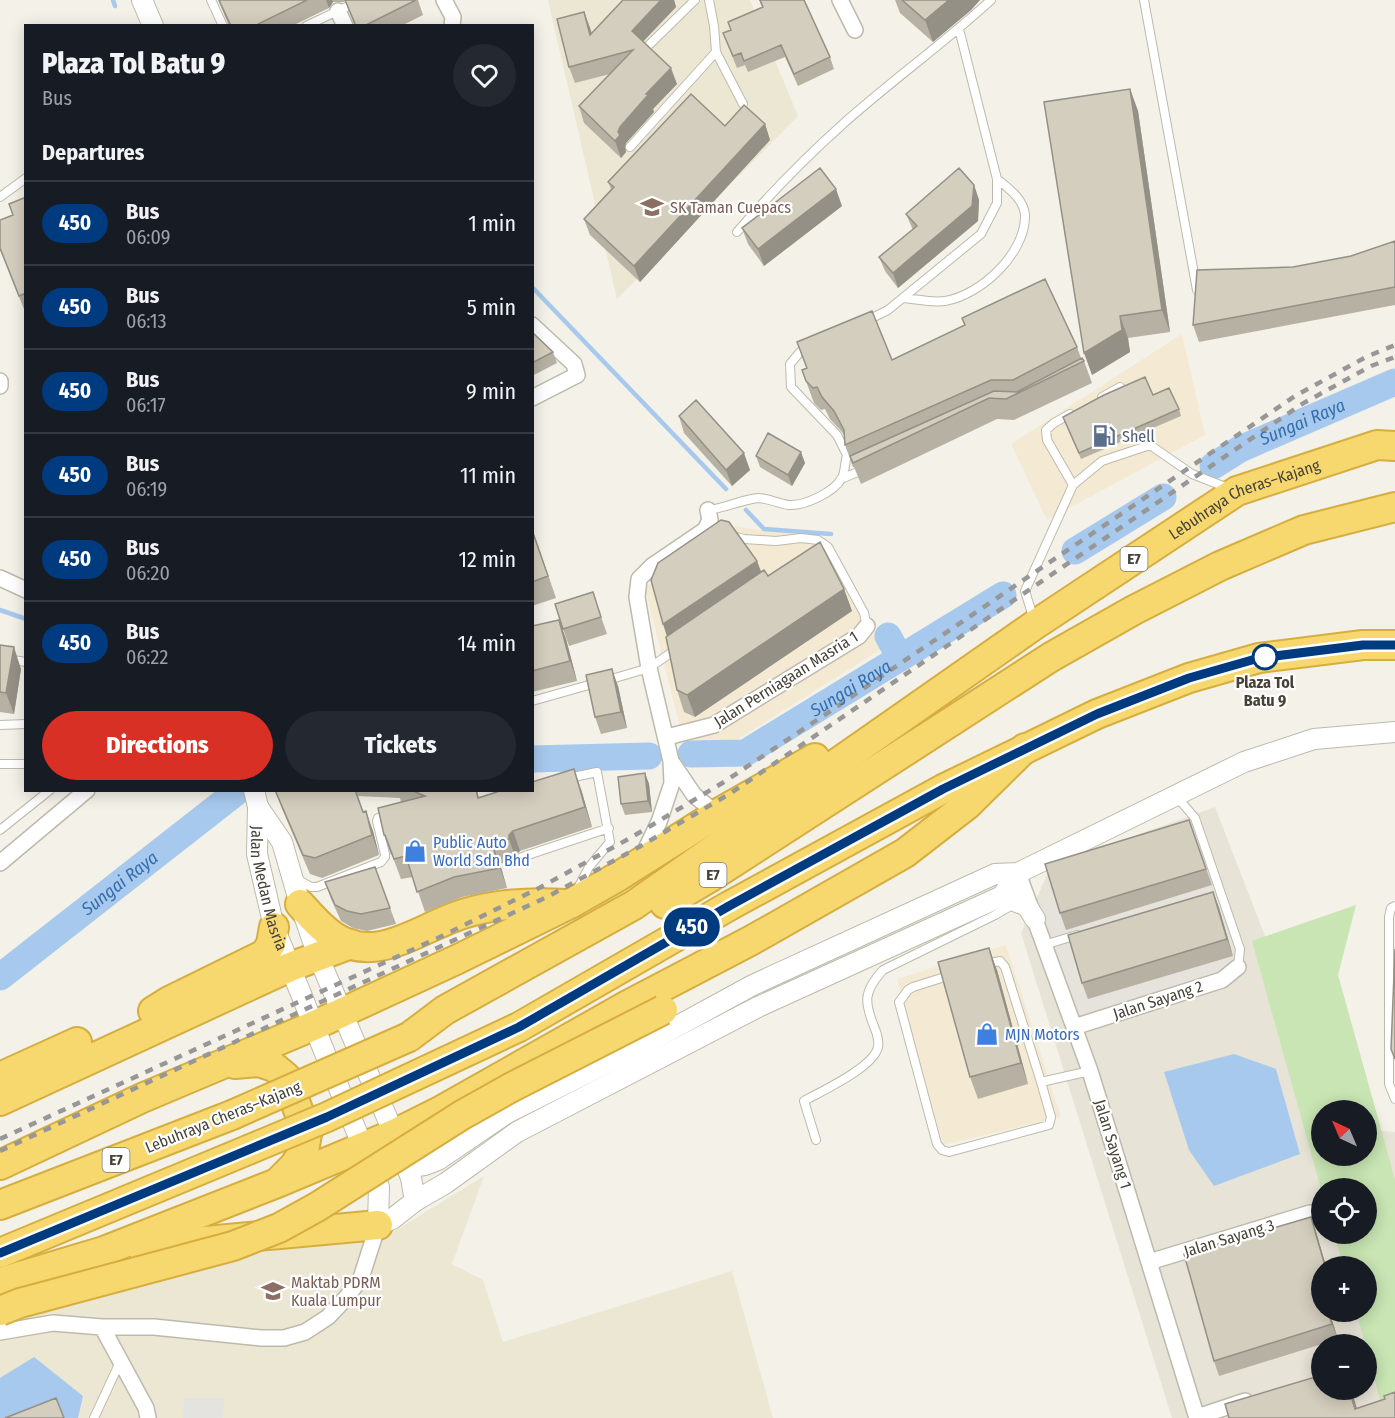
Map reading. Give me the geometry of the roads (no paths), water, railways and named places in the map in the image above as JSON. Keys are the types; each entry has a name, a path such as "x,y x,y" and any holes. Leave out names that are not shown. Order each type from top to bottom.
{"highway":[{"name":"Lebuhraya Cheras–Kajang","path":"896,721 1036,624 1237,491 1377,445 1395,446"},
{"name":"E7","path":"409,1036 455,1024 709,878 1003,687 1113,622 1220,566 1304,530 1395,507"},
{"name":"E7","path":"0,1253 338,1112 519,1027 740,900 943,789 1025,748 1143,694 1259,658 1363,645 1395,645"},
{"name":"E7","path":"409,1036 445,1010 634,905 896,721"},
{"path":"0,1165 142,1098 313,1026 570,904 639,864 717,814 849,739 896,721"},
{"path":"0,1282 104,1251 364,1147 442,1110 905,853 967,805 1025,748"},
{"path":"300,904 334,937 351,944 372,948 392,944 465,913 503,905 537,902 570,904"},
{"path":"0,1311 20,1303 233,1246 279,1228 318,1207 462,1115 663,1010 727,972 796,915"},
{"path":"0,1077 169,1001 265,954 271,944 274,927"},
{"path":"0,1101 290,967 351,944"},
{"path":"70,1067 96,1047 169,1001"},
{"name":"Lebuhraya Cheras–Kajang","path":"0,1205 232,1115 409,1036"},
{"path":"224,1065 259,1062 274,1067 286,1077 307,1134 304,1151 294,1166 277,1183"},
{"path":"104,1251 221,1238 378,1225"}],"street":[{"path":"142,0 154,24"},
{"path":"155,24 160,0"},
{"path":"444,0 453,17 452,24"},
{"path":"840,0 855,30"},
{"path":"338,11 344,24"},
{"path":"534,327 573,364 577,375 534,397"},
{"path":"0,381 0,386"},
{"path":"639,864 668,801 672,783 671,761 649,668 637,597 639,579 652,567 709,531 708,510"},
{"path":"0,579 24,589"},
{"name":"Jalan Perniagaan Masria 1","path":"666,737 714,726 859,636 867,626"},
{"path":"406,1163 416,1166 438,1160 507,1113 639,1047 753,985 995,874 1018,873 1244,762 1314,739 1395,732"},
{"path":"671,761 694,795 717,814"},
{"path":"0,863 85,792"},
{"name":"Jalan Medan Masria","path":"256,799 282,842 318,956 406,1163 415,1201"},
{"name":"Jalan Medan Masria","path":"256,799 257,854 274,927 380,1187 378,1225"},
{"path":"1010,899 1018,873"},
{"name":"Jalan Sayang 1","path":"1018,873 1090,1071 1197,1417"},
{"path":"0,1332 53,1323 102,1328 172,1328 261,1338 284,1338 305,1332 328,1317 346,1299 361,1278 378,1225 392,1219 415,1201 446,1183 517,1132 758,1007 1010,899 1027,906 1035,919"},
{"name":"Jalan Sayang 2","path":"1074,1027 1222,980 1238,967"},
{"name":"Jalan Sayang 3","path":"1149,1262 1310,1213"},
{"path":"102,1328 146,1408 148,1418"},
{"path":"1197,1417 1265,1395"}],"lane":[{"path":"211,0 222,24"},
{"path":"310,24 361,0"},
{"path":"650,44 695,0"},
{"path":"710,0 716,52 744,104"},
{"path":"738,232 764,202 843,124 959,29 990,0"},
{"path":"1144,0 1197,290"},
{"path":"858,324 888,310 981,234 997,203 997,179 959,29"},
{"path":"630,147 716,52"},
{"path":"0,197 24,179"},
{"path":"903,298 944,302 967,294 1002,269 1021,239 1025,213 1016,194 997,179"},
{"path":"819,343 800,352 790,364 791,387 837,435 847,455 841,479"},
{"path":"1092,402 1120,387"},
{"path":"1073,485 1047,440 1046,430 1083,407"},
{"path":"1036,624 1025,591 1073,485 1102,461 1150,445 1192,474 1237,491"},
{"path":"708,510 761,498 792,505 808,502 825,494 841,479 873,465"},
{"path":"724,534 744,539 818,540 828,547 864,613 867,626"},
{"path":"819,553 828,547"},
{"path":"534,699 649,668 687,643"},
{"path":"0,658 24,662"},
{"path":"0,725 24,724"},
{"path":"0,764 24,764"},
{"path":"565,779 597,772 610,842 589,867 570,904"},
{"path":"0,831 48,792"},
{"path":"1176,795 1196,818 1240,949 1238,967"},
{"path":"291,876 311,887 317,887 381,862 385,854 376,821 381,816 398,812"},
{"path":"522,857 609,828"},
{"path":"1210,895 1221,892"},
{"path":"816,1140 804,1101 852,1075 870,1061 879,1047 877,1033 867,1009 867,994 873,981 883,970 995,915 1010,899"},
{"path":"1395,906 1391,908 1389,917 1389,1084 1395,1099"},
{"path":"1044,945 1088,932"},
{"path":"963,971 913,987 899,1002 936,1144 942,1150 949,1152 1049,1125 1051,1117 1005,967 1000,962 994,961 974,968"},
{"path":"1041,1082 1090,1071"},
{"path":"94,1418 120,1361"}],"water":[{"path":"1234,1054 1276,1069 1300,1154 1214,1186 1189,1150 1164,1072"},
{"path":"34,1357 83,1396 78,1418 0,1418 0,1378"}],"waterway":[{"path":"113,0 115,6"},
{"path":"534,289 726,489"},
{"name":"Sungai Raya","path":"1213,466 1240,449 1395,382"},
{"name":"Sungai Raya","path":"1075,551 1163,497"},
{"path":"746,510 764,529 831,534"},
{"name":"Sungai Raya","path":"691,754 745,753 1003,595"},
{"path":"0,610 24,618"},
{"path":"888,636 900,658"},
{"name":"Sungai Raya","path":"534,759 649,756"},
{"path":"226,792 228,799"},
{"name":"Sungai Raya","path":"0,977 236,792"}],"railway":[{"path":"0,1139 440,937 541,887 632,837 724,782 1295,396 1366,357 1395,345"},
{"path":"0,1151 547,897 639,847 731,793 1302,404 1371,366 1395,357"}],"place":[{"name":"SK Taman Cuepacs","path":"652,207"},
{"name":"Shell","path":"1104,436"},
{"name":"Plaza Tol Batu 9","path":"1265,657"},
{"name":"Public Auto World Sdn Bhd","path":"415,851"},
{"name":"MJN Motors","path":"987,1034"},
{"name":"Maktab PDRM Kuala Lumpur","path":"273,1291"}]}
